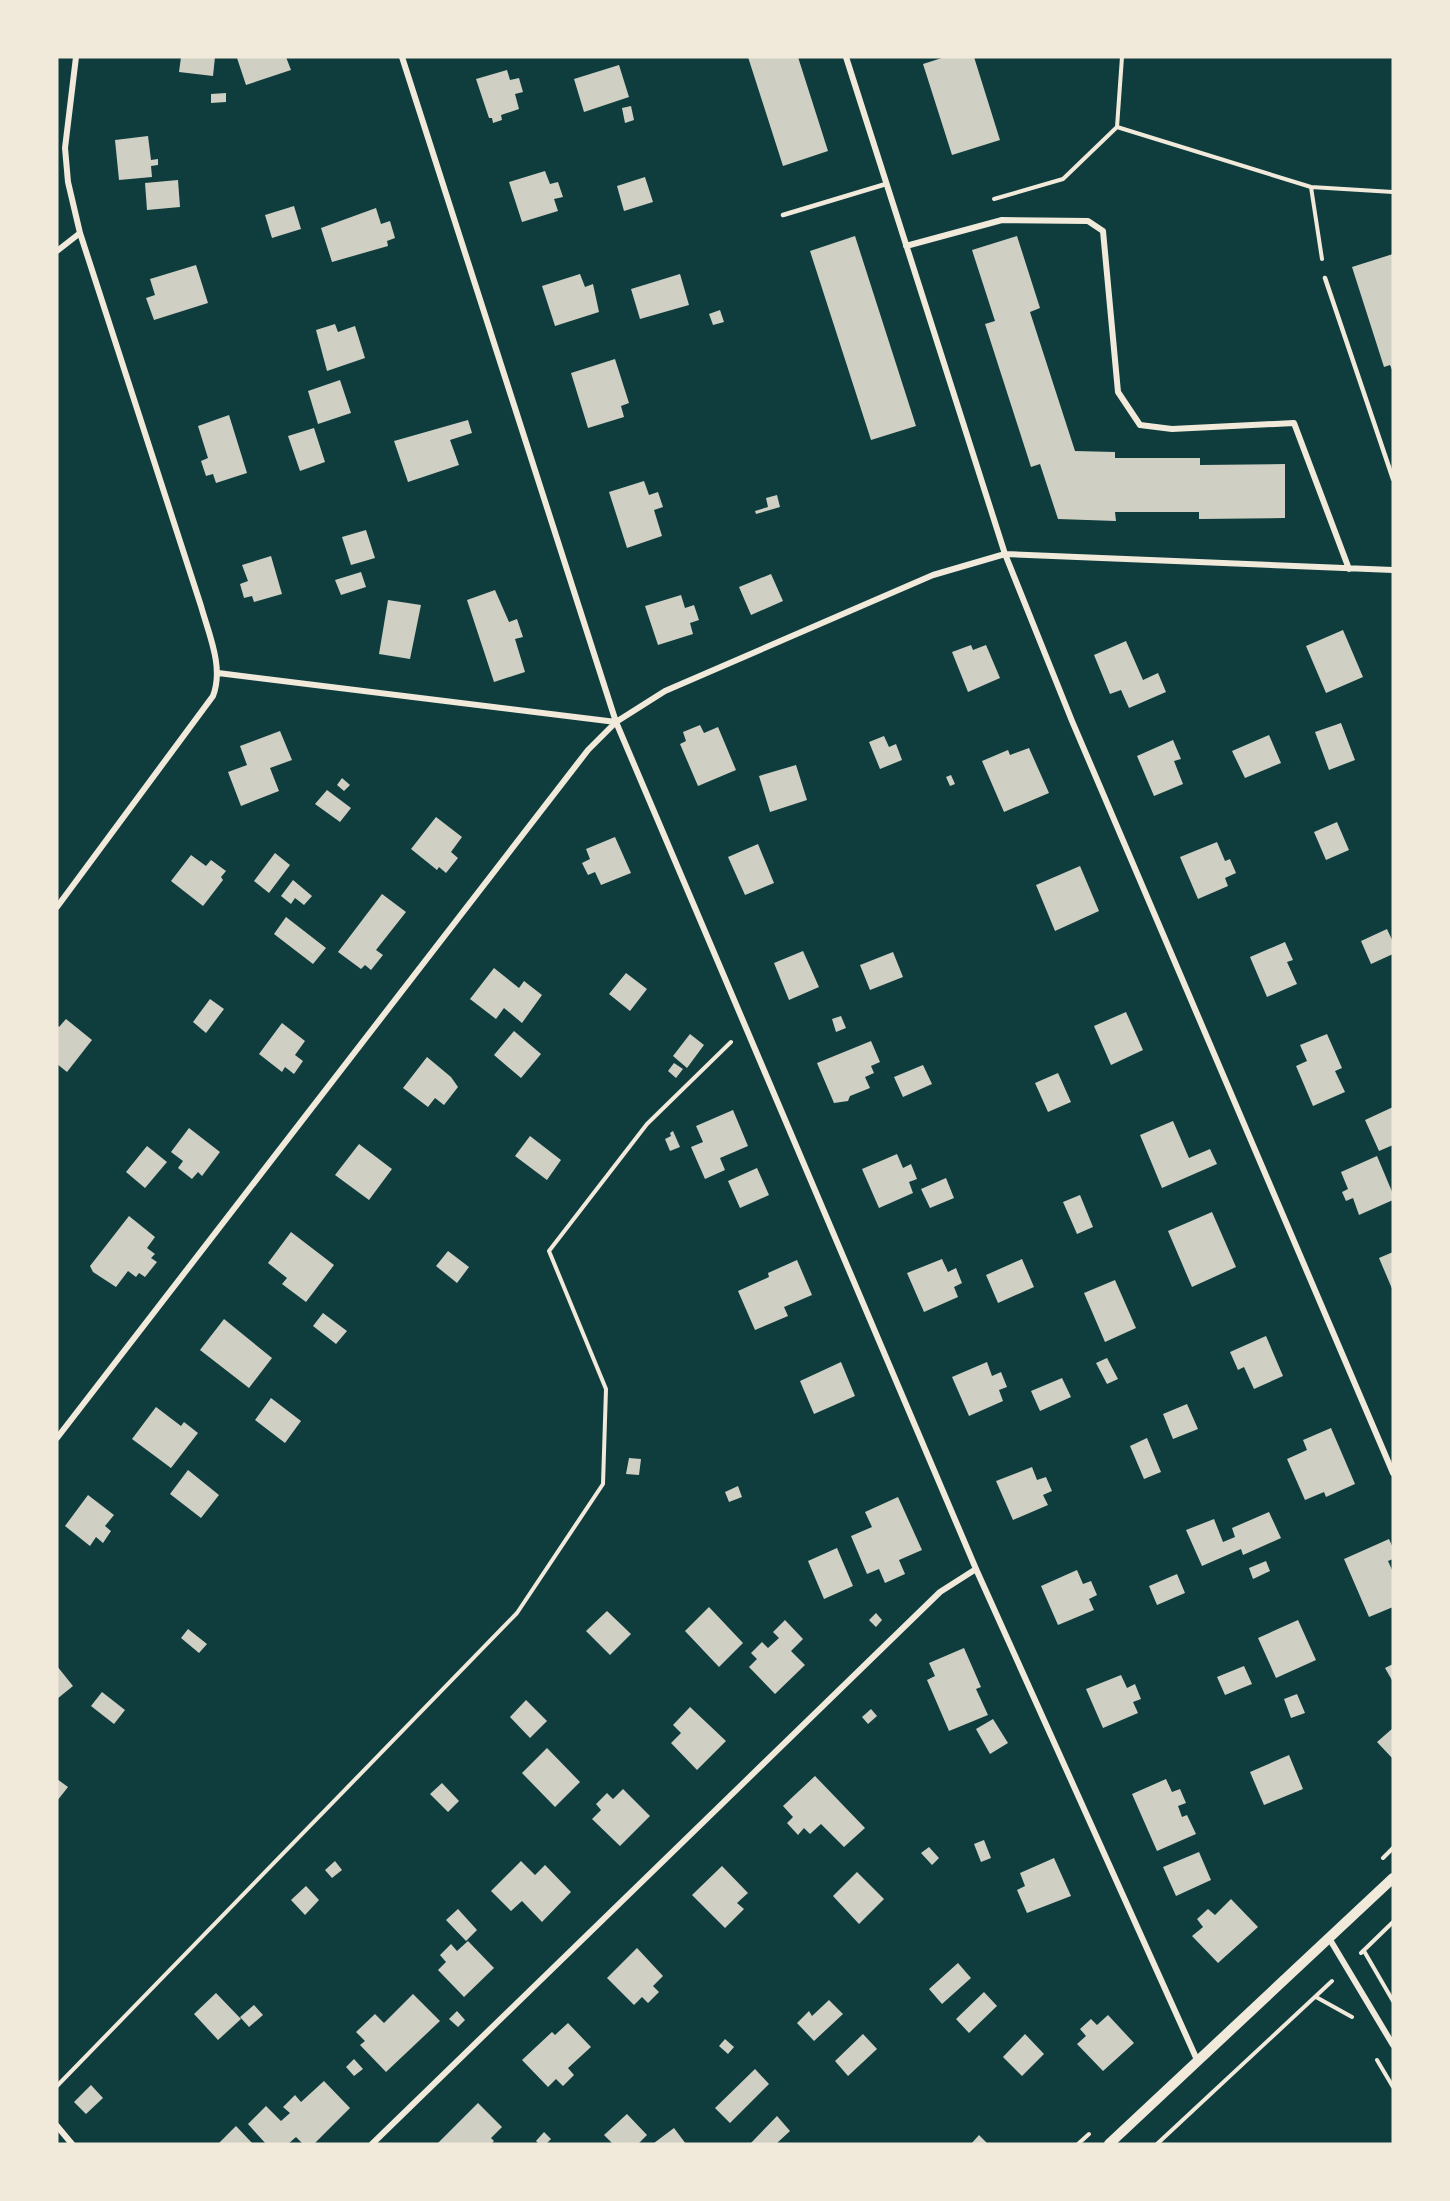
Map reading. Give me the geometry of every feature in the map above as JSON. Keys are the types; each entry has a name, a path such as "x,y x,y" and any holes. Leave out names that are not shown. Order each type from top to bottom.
{"street":[{"path":"57,907 213,696 218,684 218,673 201,606 80,233 68,182 65,148 76,57"},
{"path":"402,57 616,722 976,1569 1198,2062"},
{"path":"846,57 1005,554 1072,721 1393,1473"},
{"path":"906,246 1002,220 1088,221 1103,231 1118,392 1140,425 1172,429 1294,423 1349,569"},
{"path":"57,251 80,233"},
{"path":"57,1438 588,750 616,722 665,692 922,579 1005,554 1393,570"},
{"path":"218,673 616,722"},
{"path":"372,2144 940,1592 976,1569"},
{"path":"1109,2144 1393,1878"},
{"path":"1329,1938 1393,2045"},
{"path":"57,2126 72,2144"}],"lane":[{"path":"783,215 886,183"},
{"path":"1325,278 1393,479"}],"path":[{"path":"987,201 1064,178 1117,127 1122,57"},
{"path":"1117,127 1311,187 1393,192"},
{"path":"1311,187 1325,278"},
{"path":"57,2086 517,1613 603,1484 606,1389 549,1251 648,1124 746,1028"},
{"path":"1157,2144 1316,1998 1393,1922"},
{"path":"1364,1951 1393,2001"},
{"path":"1316,1998 1351,2015 1357,2025"},
{"path":"1375,2056 1393,2087"}],"building":[{"path":"181,57 215,57 213,76 179,72"},
{"path":"286,57 291,70 246,85 237,58"},
{"path":"748,57 798,57 828,151 783,166"},
{"path":"945,57 974,57 1000,140 952,155 923,64"},
{"path":"619,65 629,97 584,112 574,79"},
{"path":"507,70 510,80 519,78 523,92 515,94 519,109 501,115 502,120 493,123 492,118 489,118 476,79"},
{"path":"226,93 226,102 211,103 211,94"},
{"path":"631,106 634,120 625,123 622,108"},
{"path":"148,136 151,160 158,159 158,165 151,166 152,177 119,180 115,140"},
{"path":"545,171 550,184 558,182 563,197 554,199 558,211 522,222 509,182"},
{"path":"645,177 653,202 624,211 617,186"},
{"path":"178,180 180,207 147,210 145,183"},
{"path":"294,206 301,229 272,238 265,215"},
{"path":"376,208 381,224 390,221 395,238 387,241 388,246 332,262 321,228"},
{"path":"855,236 916,426 871,440 810,251"},
{"path":"1017,236 1040,308 1030,312 1075,451 1115,452 1115,458 1200,458 1200,465 1285,464 1285,518 1199,519 1199,512 1115,512 1116,521 1058,519 1040,464 1031,467 985,324 995,321 972,250"},
{"path":"1393,254 1393,372 1390,365 1384,367 1352,267"},
{"path":"196,265 208,303 154,320 146,298 155,295 150,279"},
{"path":"580,274 585,287 593,284 599,312 555,326 542,286"},
{"path":"680,274 689,305 640,319 631,289"},
{"path":"720,310 724,322 713,325 709,314"},
{"path":"335,324 338,332 355,326 365,358 327,371 316,330"},
{"path":"615,359 629,403 621,406 624,417 588,428 571,373"},
{"path":"340,380 351,413 318,424 308,391"},
{"path":"229,415 247,473 216,483 213,474 206,476 201,461 208,458 198,426"},
{"path":"468,420 472,433 450,440 459,465 408,482 394,441"},
{"path":"314,428 325,462 300,471 288,436"},
{"path":"644,481 649,495 658,492 663,507 654,510 662,536 627,548 609,492"},
{"path":"777,495 780,507 756,514 755,511 768,507 766,498"},
{"path":"366,530 375,558 351,565 342,537"},
{"path":"271,556 282,594 254,602 252,596 244,598 240,584 248,581 242,565"},
{"path":"361,572 366,587 341,595 335,580"},
{"path":"771,574 783,601 751,615 739,587"},
{"path":"495,590 509,622 517,619 523,637 515,639 525,672 494,682 467,600"},
{"path":"681,595 685,608 694,605 699,620 690,623 693,634 658,645 645,606"},
{"path":"388,600 421,605 410,659 379,654"},
{"path":"1343,630 1363,677 1326,693 1306,646"},
{"path":"1126,641 1143,680 1158,673 1166,692 1129,708 1121,690 1110,694 1094,655"},
{"path":"971,645 973,650 986,645 1000,678 968,692 952,652"},
{"path":"1341,723 1355,760 1329,770 1315,732"},
{"path":"700,725 704,733 718,727 736,770 698,786 680,744 686,741 683,732"},
{"path":"280,731 292,760 270,768 279,791 241,806 228,772 247,765 240,746"},
{"path":"1269,735 1281,763 1245,778 1232,751"},
{"path":"884,736 889,747 896,744 902,760 880,769 869,742"},
{"path":"1173,740 1181,759 1174,761 1183,784 1154,796 1137,756"},
{"path":"1029,748 1049,793 1004,812 982,761 1008,750 1010,755"},
{"path":"796,765 807,800 770,812 759,776"},
{"path":"951,775 955,784 950,786 946,777"},
{"path":"342,778 350,785 344,791 337,785"},
{"path":"327,790 351,808 340,822 315,804"},
{"path":"436,817 462,837 451,852 458,858 446,873 439,867 437,870 411,849"},
{"path":"1337,822 1349,850 1326,860 1314,832"},
{"path":"615,837 631,873 601,885 595,872 588,875 582,863 590,859 586,849"},
{"path":"1217,842 1225,861 1230,859 1236,873 1225,878 1228,886 1198,899 1180,857"},
{"path":"758,844 774,883 745,895 728,857"},
{"path":"275,853 290,865 269,893 254,881"},
{"path":"191,855 206,866 211,860 226,871 221,877 223,880 203,906 171,881"},
{"path":"1080,866 1099,911 1055,931 1036,885"},
{"path":"293,880 312,896 304,905 295,898 291,904 281,896"},
{"path":"382,894 406,912 376,950 383,955 371,970 365,965 361,969 338,952"},
{"path":"286,917 326,948 313,964 274,934"},
{"path":"1387,929 1393,942 1393,954 1371,964 1361,941"},
{"path":"1285,942 1293,960 1287,962 1297,984 1267,997 1250,957"},
{"path":"803,951 819,987 789,1000 774,963"},
{"path":"893,952 903,977 870,990 860,965"},
{"path":"494,968 519,988 524,981 542,995 522,1023 504,1008 496,1019 470,999"},
{"path":"626,973 647,989 630,1011 609,994"},
{"path":"210,999 224,1009 206,1033 193,1022"},
{"path":"1126,1012 1143,1050 1111,1065 1094,1026"},
{"path":"841,1016 846,1028 836,1032 832,1019"},
{"path":"66,1019 92,1040 67,1072 57,1064 57,1025 59,1027"},
{"path":"282,1023 305,1041 295,1055 303,1061 294,1074 285,1067 282,1072 259,1054"},
{"path":"514,1031 541,1054 521,1078 494,1055"},
{"path":"690,1034 704,1045 687,1068 673,1056"},
{"path":"1327,1034 1342,1068 1335,1071 1345,1092 1313,1106 1296,1066 1307,1061 1300,1045"},
{"path":"871,1041 880,1062 871,1066 874,1073 865,1077 870,1088 850,1096 848,1101 834,1103 817,1063"},
{"path":"427,1057 451,1077 458,1087 444,1105 435,1098 428,1107 403,1088"},
{"path":"674,1063 683,1069 676,1078 668,1071"},
{"path":"923,1065 932,1084 903,1097 894,1077"},
{"path":"1058,1073 1071,1102 1048,1112 1035,1083"},
{"path":"1393,1107 1393,1145 1379,1151 1365,1120"},
{"path":"733,1110 748,1146 720,1158 725,1170 705,1179 691,1147 703,1142 696,1126"},
{"path":"1173,1121 1189,1158 1210,1149 1217,1164 1162,1188 1140,1135"},
{"path":"189,1128 220,1152 202,1176 198,1172 192,1179 178,1168 183,1161 171,1152"},
{"path":"673,1131 680,1147 670,1151 665,1139 671,1136 670,1133"},
{"path":"530,1136 561,1160 547,1180 515,1156"},
{"path":"359,1144 392,1169 369,1200 335,1175"},
{"path":"147,1146 167,1162 145,1188 126,1172"},
{"path":"897,1154 903,1168 911,1164 917,1179 909,1182 913,1193 879,1208 862,1169"},
{"path":"1377,1156 1393,1194 1393,1200 1359,1215 1353,1198 1346,1201 1342,1192 1348,1189 1341,1172"},
{"path":"757,1168 769,1195 740,1208 728,1181"},
{"path":"946,1178 954,1198 930,1208 921,1189"},
{"path":"1080,1195 1093,1227 1077,1234 1063,1202"},
{"path":"1212,1212 1236,1267 1192,1287 1168,1231"},
{"path":"129,1216 155,1237 147,1248 155,1254 151,1258 157,1262 145,1277 139,1273 136,1277 128,1271 116,1287 93,1272 90,1266"},
{"path":"291,1232 334,1265 306,1302 282,1284 287,1278 268,1263"},
{"path":"448,1251 469,1267 457,1283 436,1266"},
{"path":"1393,1252 1393,1291 1379,1258"},
{"path":"942,1259 948,1272 956,1268 962,1283 954,1287 958,1297 924,1312 907,1273"},
{"path":"1022,1259 1034,1287 998,1303 986,1275"},
{"path":"797,1260 812,1295 784,1307 788,1316 755,1330 738,1291 769,1277 768,1273"},
{"path":"1115,1280 1136,1328 1105,1342 1084,1293"},
{"path":"323,1313 347,1331 336,1344 313,1326"},
{"path":"224,1319 272,1358 249,1388 200,1350"},
{"path":"1266,1336 1283,1376 1254,1389 1244,1367 1238,1370 1230,1352"},
{"path":"1107,1358 1118,1379 1107,1384 1096,1363"},
{"path":"841,1362 855,1396 814,1414 800,1381"},
{"path":"987,1362 992,1376 1001,1372 1007,1387 999,1390 1003,1401 969,1416 952,1377"},
{"path":"1062,1378 1071,1397 1040,1411 1031,1391"},
{"path":"271,1398 301,1421 285,1443 255,1420"},
{"path":"1187,1404 1198,1429 1173,1439 1163,1414"},
{"path":"156,1407 181,1426 184,1422 198,1433 171,1468 132,1439"},
{"path":"1331,1428 1355,1484 1326,1497 1324,1492 1305,1500 1287,1459 1307,1450 1303,1440"},
{"path":"1147,1438 1161,1472 1144,1479 1130,1446"},
{"path":"629,1458 641,1459 639,1475 626,1474"},
{"path":"1032,1467 1037,1480 1046,1477 1052,1491 1043,1495 1048,1505 1013,1520 996,1481"},
{"path":"188,1470 219,1495 201,1518 170,1494"},
{"path":"738,1486 742,1497 729,1502 725,1492"},
{"path":"88,1495 114,1515 105,1526 111,1531 103,1543 96,1537 90,1546 65,1526"},
{"path":"898,1497 922,1550 899,1560 905,1574 885,1583 879,1569 867,1574 851,1536 872,1527 865,1512"},
{"path":"1269,1512 1281,1538 1243,1555 1241,1549 1202,1566 1186,1530 1214,1519 1223,1542 1235,1537 1232,1528"},
{"path":"1389,1539 1393,1548 1393,1559 1388,1561 1393,1572 1393,1607 1369,1617 1344,1559"},
{"path":"837,1548 853,1586 824,1599 808,1561"},
{"path":"1266,1561 1270,1571 1253,1579 1249,1568"},
{"path":"1077,1570 1083,1584 1091,1581 1097,1595 1089,1599 1094,1610 1058,1625 1041,1586"},
{"path":"1177,1574 1185,1593 1157,1605 1149,1586"},
{"path":"709,1607 743,1643 719,1667 685,1631"},
{"path":"607,1611 631,1634 610,1655 586,1631"},
{"path":"876,1613 882,1620 876,1627 869,1620"},
{"path":"785,1620 803,1639 791,1651 805,1665 775,1694 749,1667 757,1659 751,1653 762,1642 768,1648 779,1638 773,1632"},
{"path":"1298,1620 1316,1660 1276,1678 1258,1638"},
{"path":"188,1629 207,1644 199,1653 181,1638"},
{"path":"964,1648 981,1687 976,1689 988,1715 949,1731 927,1680 935,1676 929,1663"},
{"path":"1393,1664 1393,1682 1385,1668"},
{"path":"57,1666 73,1686 57,1699"},
{"path":"1244,1666 1252,1684 1225,1695 1217,1677"},
{"path":"1121,1675 1127,1688 1135,1684 1141,1699 1133,1702 1138,1713 1103,1728 1086,1689"},
{"path":"102,1692 125,1710 114,1724 91,1706"},
{"path":"1297,1694 1305,1713 1291,1718 1284,1699"},
{"path":"526,1700 547,1721 530,1738 510,1717"},
{"path":"690,1707 726,1741 697,1770 671,1743 681,1733 673,1725"},
{"path":"871,1709 877,1716 868,1724 862,1717"},
{"path":"993,1719 1008,1743 990,1754 976,1729"},
{"path":"1393,1728 1393,1759 1377,1742"},
{"path":"547,1748 580,1782 555,1807 522,1773"},
{"path":"1289,1755 1303,1789 1264,1805 1250,1772"},
{"path":"815,1776 865,1828 844,1847 821,1824 810,1834 804,1828 798,1835 787,1823 793,1817 783,1806"},
{"path":"57,1779 68,1787 57,1801"},
{"path":"1166,1779 1172,1792 1180,1789 1186,1803 1178,1806 1182,1817 1187,1815 1196,1834 1157,1851 1132,1794"},
{"path":"442,1783 459,1801 448,1812 430,1794"},
{"path":"623,1789 650,1816 620,1846 592,1819 601,1810 596,1804 607,1793 613,1799"},
{"path":"984,1840 991,1858 981,1862 974,1844"},
{"path":"929,1847 939,1858 932,1865 921,1853"},
{"path":"1199,1852 1211,1880 1176,1896 1163,1867"},
{"path":"1054,1858 1071,1896 1027,1913 1017,1890 1025,1886 1020,1873"},
{"path":"335,1861 342,1870 332,1878 325,1870"},
{"path":"521,1861 535,1875 545,1865 571,1892 542,1922 522,1901 511,1911 491,1891"},
{"path":"722,1866 748,1893 737,1903 744,1909 725,1928 692,1895"},
{"path":"857,1872 884,1899 859,1924 833,1896"},
{"path":"306,1886 319,1900 305,1915 291,1900"},
{"path":"1231,1899 1258,1927 1218,1963 1192,1936 1203,1927 1197,1919 1208,1909 1215,1915"},
{"path":"458,1909 477,1930 466,1941 446,1920"},
{"path":"468,1941 494,1968 464,1997 438,1970 446,1962 440,1955 451,1944 457,1951"},
{"path":"637,1948 663,1976 653,1986 659,1992 648,2003 642,1997 634,2005 607,1978"},
{"path":"958,1963 971,1978 942,2004 929,1989"},
{"path":"984,1992 997,2006 969,2033 956,2019"},
{"path":"216,1993 241,2019 218,2040 194,2014"},
{"path":"413,1994 440,2021 386,2072 360,2045 365,2041 356,2032 375,2014 384,2023"},
{"path":"829,2000 843,2014 814,2041 797,2023 809,2011 812,2016"},
{"path":"254,2005 263,2015 249,2027 240,2017"},
{"path":"457,2011 465,2020 458,2027 449,2019"},
{"path":"1108,2015 1134,2043 1103,2071 1077,2044 1086,2036 1080,2029 1091,2019 1097,2025"},
{"path":"568,2023 591,2047 568,2068 574,2075 563,2086 556,2079 548,2087 522,2060 552,2032 555,2035"},
{"path":"863,2034 877,2049 848,2076 835,2061"},
{"path":"1025,2034 1044,2054 1022,2076 1003,2057"},
{"path":"725,2039 734,2047 728,2054 719,2046"},
{"path":"354,2059 363,2069 354,2076 346,2067"},
{"path":"755,2069 769,2084 730,2123 715,2108"},
{"path":"324,2081 350,2108 314,2144 303,2144 296,2137 288,2144 266,2144 248,2124 266,2106 281,2121 290,2113 283,2107 295,2095 301,2102"},
{"path":"91,2085 103,2098 86,2114 74,2102"},
{"path":"478,2103 502,2127 491,2138 494,2141 491,2144 437,2144"},
{"path":"627,2114 647,2135 638,2144 613,2144 604,2135"},
{"path":"777,2116 790,2131 776,2144 750,2144"},
{"path":"236,2126 253,2144 218,2144"},
{"path":"674,2128 686,2144 654,2143"},
{"path":"544,2132 551,2139 546,2144 539,2144 536,2141"},
{"path":"979,2135 988,2144 971,2144"}]}
